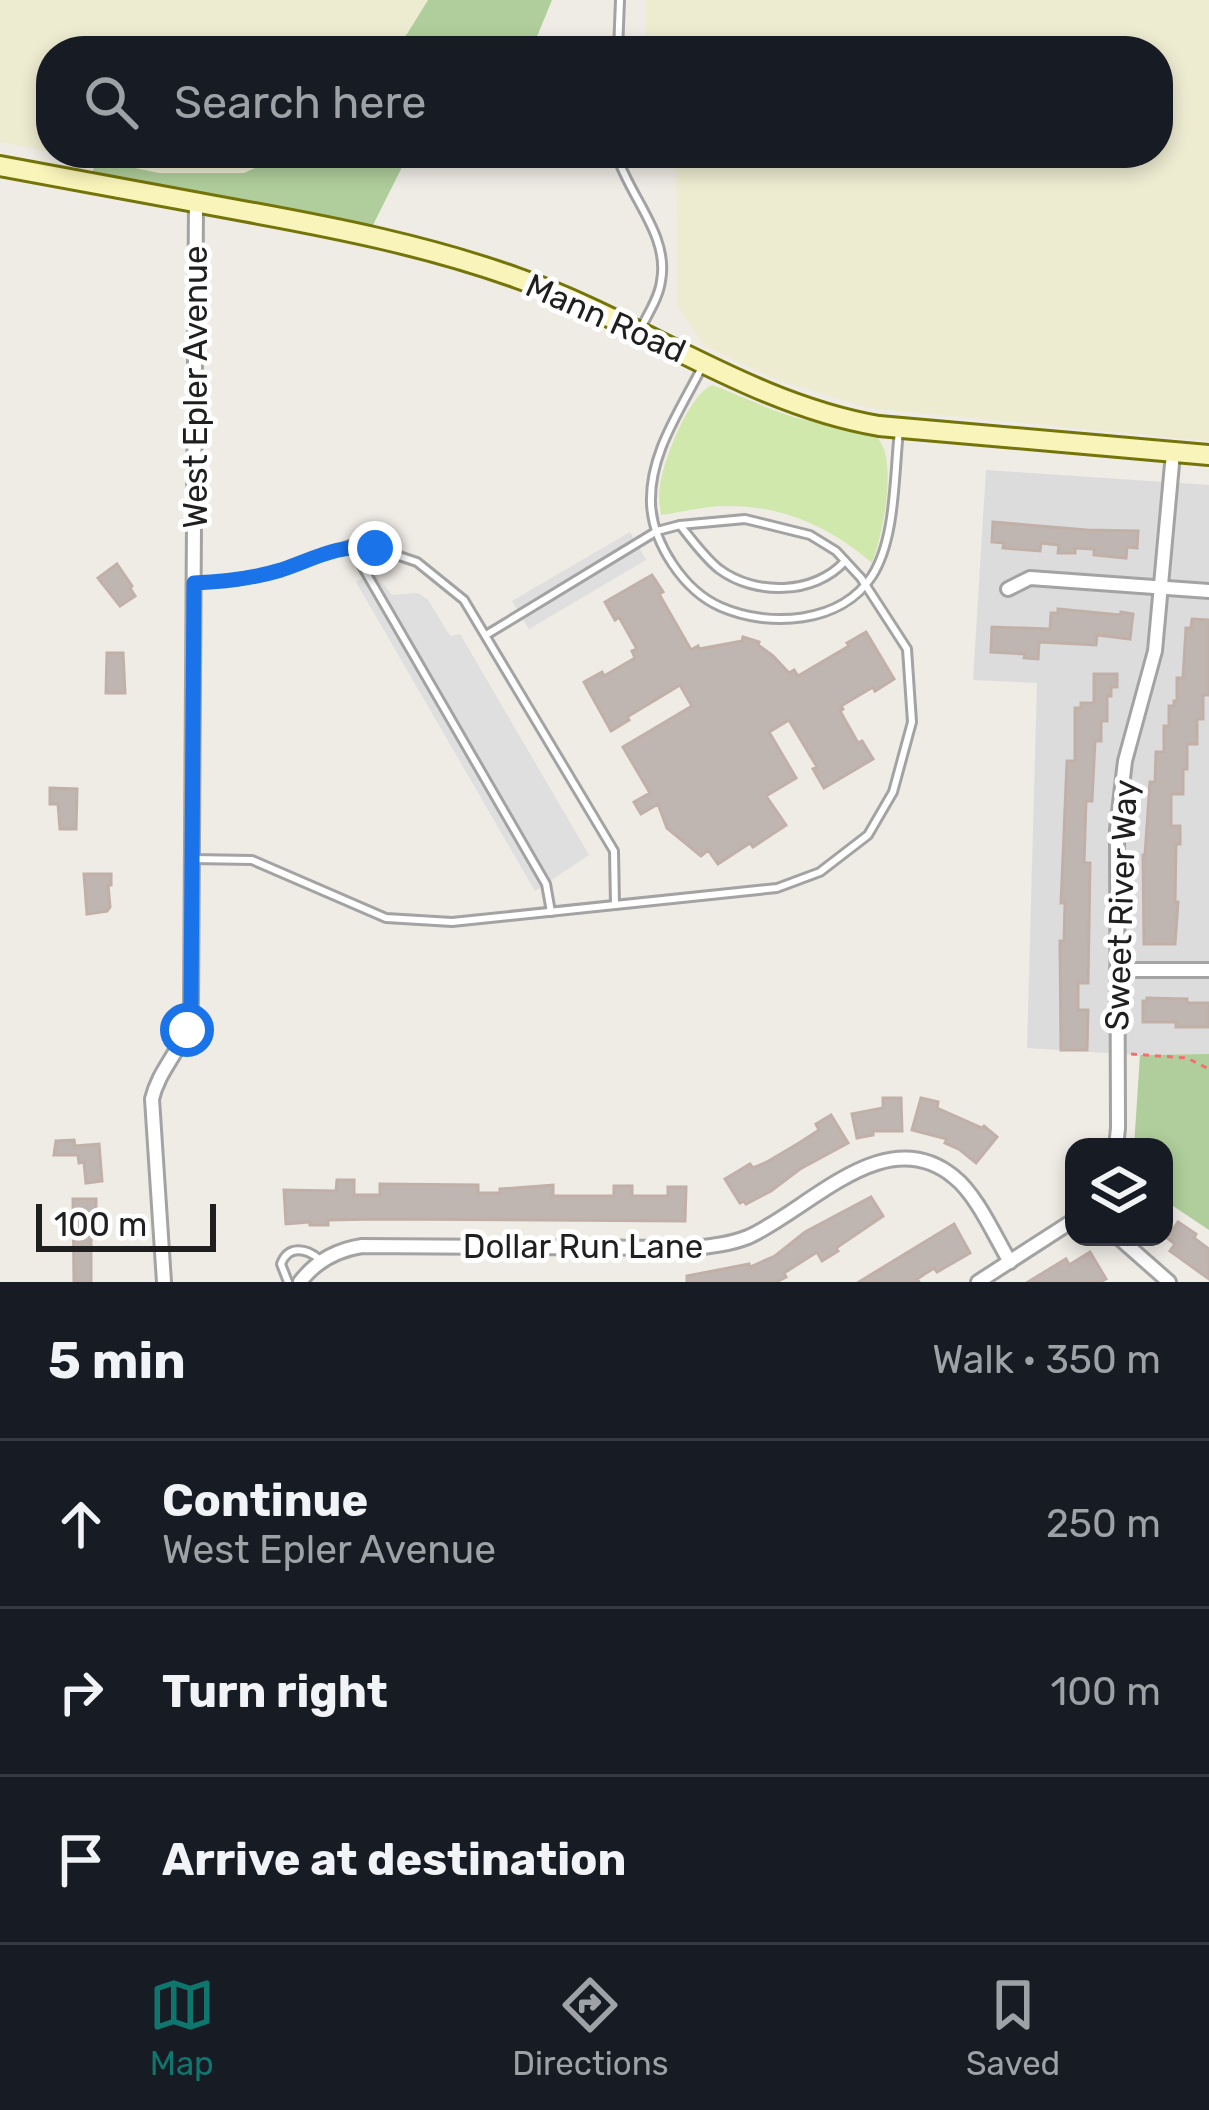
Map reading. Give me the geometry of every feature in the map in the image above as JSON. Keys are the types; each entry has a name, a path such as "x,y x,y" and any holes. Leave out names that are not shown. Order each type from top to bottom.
{"main road":[{"name":"Mann Road","path":"0,166 353,231 445,254 554,291 800,407 839,419 1209,455"}],"street":[{"name":"West Epler Avenue","path":"164,1282 152,1100 157,1083 182,1045 190,1019 196,202"},
{"name":"Sweet River Way","path":"1116,1138 1120,790 1155,651 1173,453"},
{"path":"1008,589 1030,578 1209,591"},
{"path":"1117,970 1209,970"},
{"name":"Dollar Run Lane","path":"304,1277 321,1261 346,1248 362,1246 694,1248 726,1244 765,1227 868,1164 893,1158 918,1160 956,1178 1010,1262"},
{"path":"977,1282 1065,1226"},
{"path":"1128,1246 1169,1282"}],"lane":[{"path":"619,36 620,0"},
{"path":"623,168 663,261 661,286 640,331"},
{"path":"705,362 658,452 651,509 659,540 676,566 695,591 721,607 778,620 824,613 866,584 886,542 900,428"},
{"path":"192,859 252,860 386,918 452,922 777,888 820,872 868,835 893,792 912,722 907,649 866,584 836,551 810,535 745,519 657,531 485,635"},
{"path":"680,525 719,569 756,585 807,586 845,560"},
{"path":"350,545 546,884 551,912"},
{"path":"194,583 237,581 350,545 417,562 464,600 614,850 615,905"},
{"path":"288,1282 281,1264 289,1252 310,1251 321,1261"}],"path":[{"path":"1117,1053 1187,1058 1209,1069"}],"shaded area":[{"path":"986,470 1209,485 1209,1054 1027,1048 1037,683 973,680"},
{"path":"630,532 646,560 529,629 512,601"},
{"path":"374,572 392,595 418,593 428,600 450,636 460,634 589,855 535,891 356,582"}],"green space":[{"path":"0,0 428,0 405,36 36,36 36,149 0,142"},
{"path":"428,0 552,0 537,36 407,34"},
{"path":"646,0 1209,0 1209,441 870,408 780,381 705,346 677,306 676,168 1173,168 1173,36 646,36"},
{"path":"94,168 244,173 255,168 402,168 372,227 92,174"},
{"path":"134,168 255,168 244,173 159,173"},
{"path":"712,385 790,416 875,436 882,446 888,478 872,563 822,529 767,509 718,506 661,515 659,489 672,445 694,402"},
{"path":"1209,1054 1209,1230 1173,1206 1173,1138 1135,1138 1140,1055"}],"building":[{"path":"993,522 1138,531 1137,548 1127,547 1126,558 1094,555 1094,549 1058,553 1059,545 1041,543 1040,551 1003,548 1004,543 992,542"},
{"path":"117,564 135,596 120,606 98,578"},
{"path":"652,575 691,650 742,641 743,637 759,642 789,673 794,670 798,676 866,632 894,679 841,706 858,743 862,741 873,759 824,788 789,720 769,732 796,778 766,796 786,825 718,864 708,850 701,856 667,828 658,804 641,814 634,802 650,793 623,747 692,706 680,685 611,731 584,682 635,658 632,651 637,649 605,602"},
{"path":"1058,609 1133,614 1130,639 1097,635 1096,645 1039,642 1038,659 991,652 992,627 1050,629 1051,613"},
{"path":"1192,619 1209,620 1209,695 1203,695 1203,719 1197,719 1197,744 1187,744 1183,794 1171,794 1171,826 1180,826 1175,944 1144,944 1143,855 1150,782 1155,782 1156,752 1164,752 1164,726 1169,726 1169,706 1177,701 1186,628 1191,628"},
{"path":"107,653 123,653 125,693 106,693"},
{"path":"1094,674 1117,674 1117,687 1111,687 1111,696 1107,696 1107,721 1101,721 1101,741 1095,741 1092,801 1086,801 1088,983 1078,983 1078,1010 1088,1010 1087,1050 1061,1050 1067,761 1075,761 1075,708 1094,703"},
{"path":"50,788 77,789 76,829 60,829 58,804 50,804"},
{"path":"84,874 111,874 107,911 87,914"},
{"path":"1147,998 1209,1003 1209,1027 1143,1022"},
{"path":"883,1098 901,1098 902,1131 873,1131 873,1135 857,1138 852,1114 883,1108"},
{"path":"921,1098 938,1102 937,1108 984,1126 997,1137 976,1163 945,1143 947,1139 912,1130"},
{"path":"831,1115 848,1143 771,1191 740,1203 725,1179 799,1143"},
{"path":"74,1140 75,1146 99,1144 102,1181 86,1183 84,1162 79,1163 78,1155 54,1155 56,1141"},
{"path":"337,1180 354,1180 354,1195 380,1195 380,1184 478,1185 478,1193 553,1185 553,1196 614,1196 614,1186 632,1186 632,1196 668,1196 668,1187 686,1187 685,1221 377,1219 286,1224 284,1190 336,1191"},
{"path":"871,1197 883,1216 822,1261 817,1252 776,1282 687,1282 687,1276 750,1267 775,1256 805,1232"},
{"path":"73,1199 96,1199 91,1282 74,1282"},
{"path":"1178,1222 1209,1249 1209,1279 1170,1251 1175,1244 1173,1229"},
{"path":"954,1224 970,1253 937,1272 934,1268 919,1282 859,1282"},
{"path":"1090,1252 1106,1279 1028,1282 1066,1259 1069,1265"}],"route":[{"path":"187,1030 194,583 237,581 350,545 375,548"}]}
